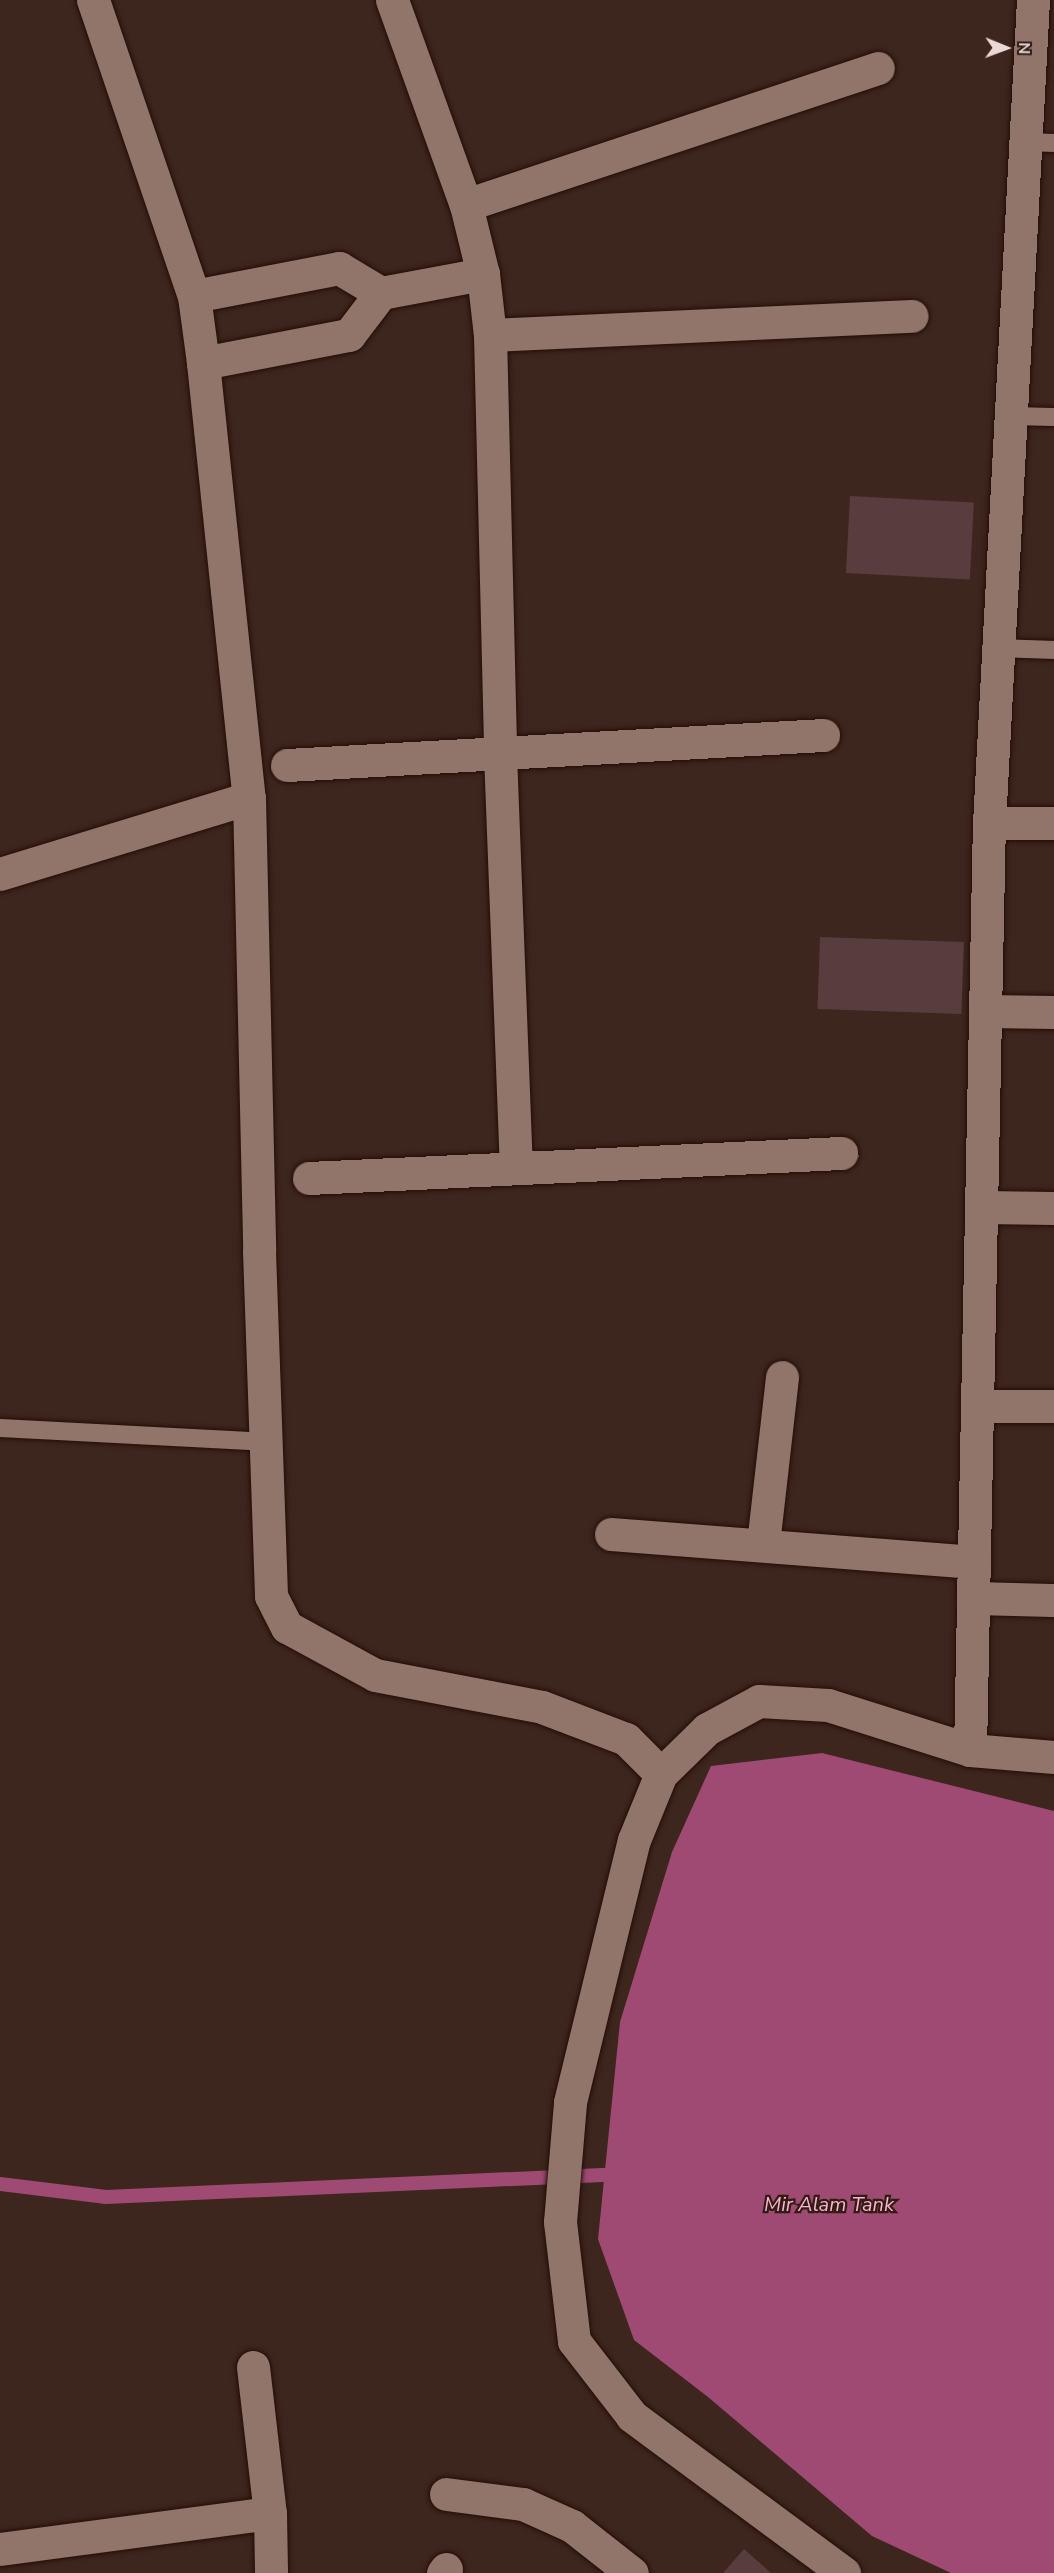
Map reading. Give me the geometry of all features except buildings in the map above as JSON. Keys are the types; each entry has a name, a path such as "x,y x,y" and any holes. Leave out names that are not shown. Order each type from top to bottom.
{"street":[{"path":"93,0 194,296 203,363 249,798 271,1596 287,1627 375,1675 542,1707 626,1739 661,1774"},
{"path":"392,0 466,205 483,274 490,335 500,754 516,1168"},
{"path":"970,1749 989,823 1011,416 1040,142 1033,0"},
{"path":"466,205 878,68"},
{"path":"194,296 339,268 381,293 483,274"},
{"path":"203,363 349,335 381,293"},
{"path":"490,335 912,316"},
{"path":"287,765 823,735"},
{"path":"0,874 249,798"},
{"path":"989,823 1054,823"},
{"path":"985,1011 1054,1012"},
{"path":"309,1178 841,1153"},
{"path":"982,1207 1054,1208"},
{"path":"763,1544 782,1377"},
{"path":"977,1406 1054,1406"},
{"path":"612,1534 974,1562"},
{"path":"973,1598 1054,1600"},
{"path":"844,2573 632,2416 574,2341 560,2222 570,2102 634,1840 661,1774 707,1729 759,1701 828,1705 970,1749 1054,1757"},
{"path":"253,2367 270,2512 271,2573"},
{"path":"446,2494 523,2504 572,2526 632,2573"},
{"path":"0,2549 270,2512"}],"lane":[{"path":"1011,416 1054,417"},
{"path":"998,648 1054,650"},
{"path":"0,1428 265,1442"}],"water":[{"name":"Mir Alam Tank","path":"822,1753 1054,1811 1054,2573 951,2573 872,2536 708,2397 634,2340 598,2239 620,2022 672,1852 711,1766"}],"waterway":[{"path":"0,2184 106,2197 624,2174"}]}
